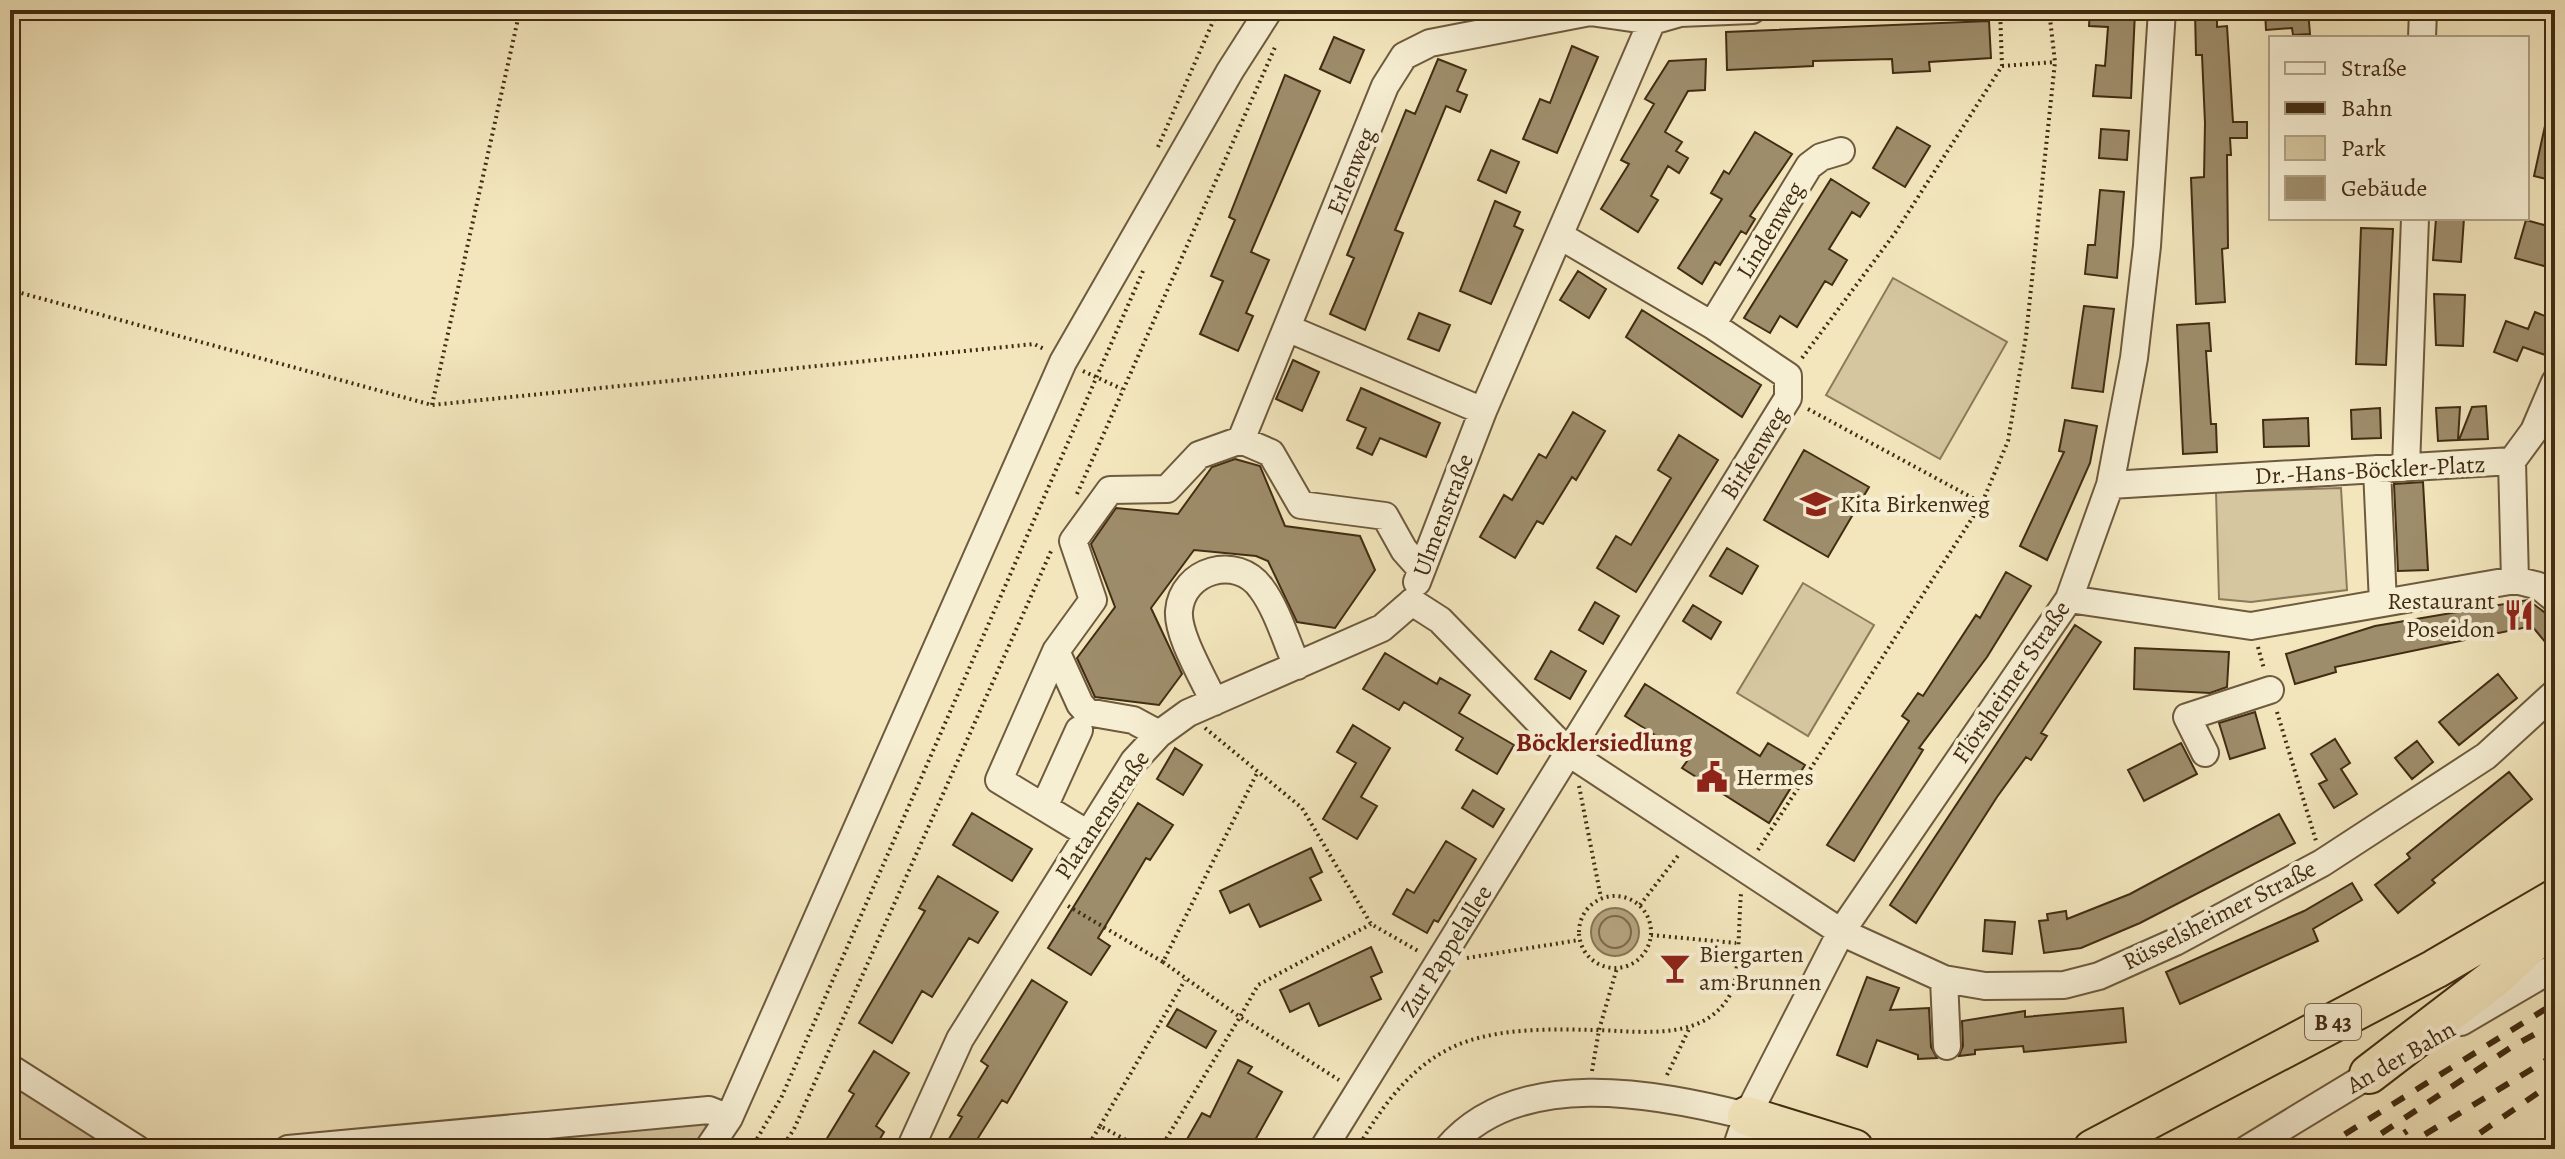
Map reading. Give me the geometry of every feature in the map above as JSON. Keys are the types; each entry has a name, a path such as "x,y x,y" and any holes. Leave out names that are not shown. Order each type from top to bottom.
{"highway":[{"name":"B 43","path":"2105,1147 2435,969 2555,899"},
{"name":"B 43","path":"2105,1147 2471,971 2555,921"},
{"path":"2369,1074 2493,979 2555,921"},
{"path":"1741,1133 1782,1149"},
{"path":"1741,1133 1854,1149"}],"street":[{"path":"708,1149 729,1118 1063,362 1230,71 1269,10"},
{"path":"1652,21 1680,13 1752,10"},
{"name":"Flörsheimer Straße","path":"1741,1133 1841,932 2069,599 2110,485 2134,358 2147,246 2162,10"},
{"path":"2422,36 2423,10"},
{"name":"Erlenweg","path":"1241,440 1385,86 1404,56 1430,43 1590,12 1652,21"},
{"name":"Ulmenstraße","path":"1652,21 1562,237 1483,411 1420,568 1412,602 1440,620 1569,753 1841,932"},
{"name":"Lindenweg","path":"1712,325 1809,166 1821,157 1841,151"},
{"path":"2406,467 2415,220"},
{"name":"Birkenweg","path":"1562,237 1712,325 1788,387 1569,753"},
{"path":"1287,328 1483,411"},
{"path":"2512,461 2534,431 2555,382"},
{"path":"1088,834 999,780 1056,651 1093,600 1073,541 1110,490 1167,489 1199,455 1241,440 1271,453 1301,505 1385,516 1404,550 1420,568"},
{"name":"Dr.-Hans-Böckler-Platz","path":"2110,485 2512,461 2515,580"},
{"path":"2377,469 2383,603"},
{"path":"1214,702 1181,628 1179,612 1187,589 1204,573 1228,569 1250,577 1262,588 1297,666"},
{"path":"2069,599 2251,626 2515,580 2539,586 2555,599"},
{"name":"Platanenstraße","path":"910,1149 960,1039 1134,761 1159,734 1188,713 1382,628 1412,602"},
{"path":"1056,651 1080,704 1087,712 1133,720 1159,734"},
{"path":"2205,753 2187,717 2270,690"},
{"name":"Rüsselsheimer Straße","path":"1841,932 1944,979 1985,986 2064,985 2099,976 2175,942 2322,863 2486,756 2555,693"},
{"path":"1044,807 1079,730"},
{"name":"Zur Pappelallee","path":"1323,1149 1569,753"},
{"name":"An der Bahn","path":"2247,1149 2369,1074 2555,967"},
{"path":"1944,979 1947,1046"},
{"path":"10,1068 137,1149"},
{"path":"1447,1149 1463,1133 1493,1113 1538,1098 1570,1094 1689,1103 1741,1133"},
{"path":"288,1149 709,1110 729,1118"}],"path":[{"path":"432,405 520,10"},
{"path":"1982,503 1788,387 1895,233 2002,66 2000,10"},
{"path":"1357,1149 1379,1111 1421,1066 1466,1041 1509,1031 1599,1030 1622,1034 1690,1027 1718,1011 1733,989 1744,870 1982,503 2008,441 2026,336 2055,62 2049,10"},
{"path":"1071,506 1279,39"},
{"path":"2002,66 2055,62"},
{"path":"751,1149 782,1096 1146,266"},
{"path":"10,290 432,405 1034,344 1063,362 1123,390"},
{"path":"781,1149 794,1129 1058,535"},
{"path":"2251,626 2322,863"},
{"path":"1188,713 1302,808 1371,924 1438,963 1579,940"},
{"path":"1569,753 1581,791 1601,898"},
{"path":"1163,962 1257,773"},
{"path":"1640,905 1693,835"},
{"path":"1049,895 1163,962 1240,1017 1358,1092"},
{"path":"1621,896 1640,905 1647,916 1651,935 1642,955 1617,968 1603,966 1590,958 1579,940 1581,918 1589,906 1601,898 1621,896"},
{"path":"1160,1149 1258,985 1371,924"},
{"path":"1651,935 1736,943"},
{"path":"1592,1073 1599,1030 1617,968"},
{"path":"1086,1149 1185,980"},
{"path":"1100,1126 1143,1149"},
{"path":"1166,1141 1181,1149"}],"green space":[{"path":"1893,278 2007,342 1940,459 1826,395"},
{"path":"2341,488 2347,590 2251,602 2219,599 2216,492"},
{"path":"1803,583 1874,625 1808,736 1737,693"},
{"path":"10,1077 124,1149 10,1149"},
{"path":"700,1118 711,1133 700,1149 353,1149"}],"water":[{"path":"1615,908 1632,915 1639,932 1632,949 1615,956 1598,949 1591,932 1598,915"}],"building":[{"path":"2090,10 2135,12 2131,98 2093,96 2096,65 2105,66 2108,27 2089,26"},
{"path":"2265,10 2308,10 2310,34 2293,35 2292,28 2266,30"},
{"path":"2195,12 2217,12 2217,27 2227,26 2233,122 2247,122 2247,138 2230,138 2231,155 2227,155 2228,248 2222,249 2225,302 2196,304 2191,178 2204,177 2205,123 2202,55 2196,55"},
{"path":"1989,21 1991,58 1929,62 1930,71 1893,73 1892,59 1813,61 1813,66 1727,70 1726,32"},
{"path":"1334,37 1364,50 1350,83 1320,69"},
{"path":"1572,46 1598,57 1557,153 1523,139 1540,99 1550,103"},
{"path":"1438,59 1466,70 1457,91 1467,95 1460,112 1446,106 1395,230 1403,233 1365,330 1330,314 1354,258 1347,255 1406,110 1415,114"},
{"path":"1706,59 1705,90 1688,91 1665,132 1682,142 1676,151 1688,158 1679,173 1668,166 1651,196 1658,200 1638,232 1601,209 1629,164 1621,160 1654,104 1645,99 1669,61"},
{"path":"1285,75 1320,91 1251,252 1269,260 1246,313 1253,316 1238,351 1200,334 1223,281 1211,276 1235,220 1229,217"},
{"path":"2548,112 2555,113 2555,181 2534,176"},
{"path":"1897,127 1930,146 1905,187 1873,168"},
{"path":"2101,129 2129,131 2127,160 2099,158"},
{"path":"1755,132 1792,154 1750,216 1755,219 1746,234 1741,231 1720,265 1715,262 1702,284 1678,268 1722,199 1711,193 1724,171 1729,174"},
{"path":"1491,150 1519,162 1506,193 1478,180"},
{"path":"1831,179 1869,203 1860,217 1852,212 1829,249 1847,260 1832,285 1825,281 1797,327 1780,316 1770,333 1744,318"},
{"path":"2100,190 2124,192 2117,278 2085,274 2088,245 2095,245"},
{"path":"1495,201 1520,212 1514,226 1523,230 1491,304 1460,291"},
{"path":"2436,220 2464,220 2461,262 2433,260"},
{"path":"2526,220 2555,228 2555,269 2515,258"},
{"path":"2361,228 2393,229 2386,365 2356,364"},
{"path":"1578,271 1606,289 1589,318 1560,300"},
{"path":"2434,294 2465,295 2463,346 2436,345"},
{"path":"2084,306 2114,309 2103,392 2072,388"},
{"path":"1642,310 1761,385 1742,417 1626,337"},
{"path":"2535,312 2555,320 2545,355 2523,347 2517,361 2494,352 2506,321 2528,329"},
{"path":"1419,313 1450,325 1439,351 1408,339"},
{"path":"2209,323 2211,351 2206,351 2211,424 2216,424 2217,452 2183,454 2177,325"},
{"path":"1293,360 1319,372 1302,411 1276,399"},
{"path":"1361,388 1440,423 1426,457 1380,438 1372,455 1357,448 1366,428 1347,420"},
{"path":"2486,406 2488,439 2459,440 2472,407"},
{"path":"2460,407 2458,440 2438,441 2436,408"},
{"path":"2380,408 2381,438 2352,439 2351,410"},
{"path":"1573,412 1605,431 1576,480 1572,477 1543,524 1537,521 1515,558 1480,537 1504,495 1512,500 1539,454 1546,458"},
{"path":"2308,418 2309,446 2264,447 2263,420"},
{"path":"2065,420 2097,426 2090,463 2047,560 2020,546 2064,452 2059,451"},
{"path":"1679,435 1718,460 1636,592 1597,568 1616,536 1631,545 1671,478 1658,470"},
{"name":"Kita Birkenweg","path":"1804,450 1869,487 1828,557 1764,520"},
{"path":"1235,459 1260,466 1285,526 1360,536 1375,570 1335,628 1297,622 1268,561 1256,556 1194,550 1151,608 1182,674 1159,705 1095,697 1077,658 1115,607 1091,544 1116,508 1178,514 1212,467"},
{"path":"2423,482 2428,570 2398,571 2394,484"},
{"path":"1727,548 1758,566 1742,594 1710,576"},
{"path":"2006,572 2031,586 1987,657 1919,748 1923,750 1854,861 1827,845 1909,721 1902,716 1918,693 1923,696 1976,615 1980,618"},
{"path":"2528,600 2555,620 2555,654 2532,626 2335,667 2336,672 2295,684 2286,654 2375,626"},
{"path":"1595,602 1619,616 1603,644 1579,630"},
{"path":"1693,605 1721,622 1711,639 1683,621"},
{"path":"2075,625 2101,642 2041,733 2047,736 2031,760 2026,757 1997,797 1916,923 1890,905"},
{"path":"2135,648 2229,652 2227,687 2210,693 2134,689"},
{"path":"1551,651 1586,671 1570,699 1535,679"},
{"path":"1385,653 1437,684 1440,678 1470,695 1459,713 1514,745 1497,774 1456,750 1463,738 1404,702 1399,710 1363,689"},
{"path":"2498,674 2517,698 2459,745 2439,722"},
{"path":"1645,684 1760,756 1768,743 1805,765 1769,823 1682,768 1690,757 1625,716"},
{"path":"2255,712 2265,748 2230,759 2219,723"},
{"path":"1353,725 1390,748 1361,797 1377,806 1357,839 1323,819 1356,763 1337,752"},
{"path":"2335,739 2350,763 2341,769 2357,794 2334,808 2319,784 2327,780 2311,754"},
{"path":"2417,741 2433,762 2412,779 2395,758"},
{"path":"2181,743 2197,774 2144,801 2128,770"},
{"path":"1175,748 1202,765 1183,795 1157,779"},
{"path":"2509,772 2532,799 2432,880 2435,883 2398,913 2375,885 2410,858 2407,854"},
{"path":"1473,790 1504,809 1493,827 1462,808"},
{"path":"1138,803 1173,825 1150,860 1146,858 1098,938 1110,946 1091,975 1048,948"},
{"path":"972,813 1032,849 1012,881 953,845"},
{"path":"2279,814 2295,843 2140,923 2081,948 2044,953 2039,921 2048,920 2047,914 2066,911 2067,919 2130,894"},
{"path":"1446,841 1476,859 1438,922 1434,920 1427,933 1393,914 1407,889 1414,893"},
{"path":"1311,848 1322,872 1310,878 1321,900 1260,927 1249,904 1230,913 1220,891"},
{"path":"938,876 998,912 978,943 969,938 932,997 922,991 892,1043 859,1023 925,911 919,908"},
{"path":"2352,883 2362,900 2313,929 2318,941 2180,1004 2166,972 2304,911"},
{"path":"1985,920 2015,922 2012,954 1983,951"},
{"path":"1371,947 1382,972 1371,977 1381,999 1319,1026 1309,1003 1290,1012 1280,990"},
{"path":"1867,977 1899,988 1890,1010 1929,1008 1931,1047 1937,1058 1918,1059 1918,1055 1877,1040 1867,1067 1837,1055"},
{"path":"1032,980 1067,1002 1007,1103 1002,1100 971,1149 943,1149 962,1117 958,1115 988,1066 981,1061"},
{"path":"2123,1008 2126,1042 2024,1052 2023,1046 1975,1050 1975,1054 1959,1056 1963,1046 1962,1021 2025,1011 2025,1017"},
{"path":"1177,1009 1216,1031 1206,1048 1167,1026"},
{"path":"874,1051 909,1073 876,1126 884,1132 874,1149 841,1149 826,1140 854,1094 849,1091"},
{"path":"1238,1060 1252,1067 1248,1073 1282,1092 1250,1149 1199,1149 1186,1141 1202,1113 1210,1117"}],"railway":[{"path":"2321,1149 2555,1003"},
{"path":"2358,1149 2510,1048 2555,1023"},
{"path":"2401,1149 2555,1055"},
{"path":"2457,1149 2555,1081"},
{"path":"2381,1149 2407,1131"}],"place":[{"name":"Kita Birkenweg","path":"1816,504"},
{"name":"Restaurant Poseidon","path":"2519,615"},
{"name":"Hermes","path":"1712,777"},
{"name":"Biergarten am Brunnen","path":"1675,968"}],"district":[{"name":"Böcklersiedlung","path":"1604,742"}]}
